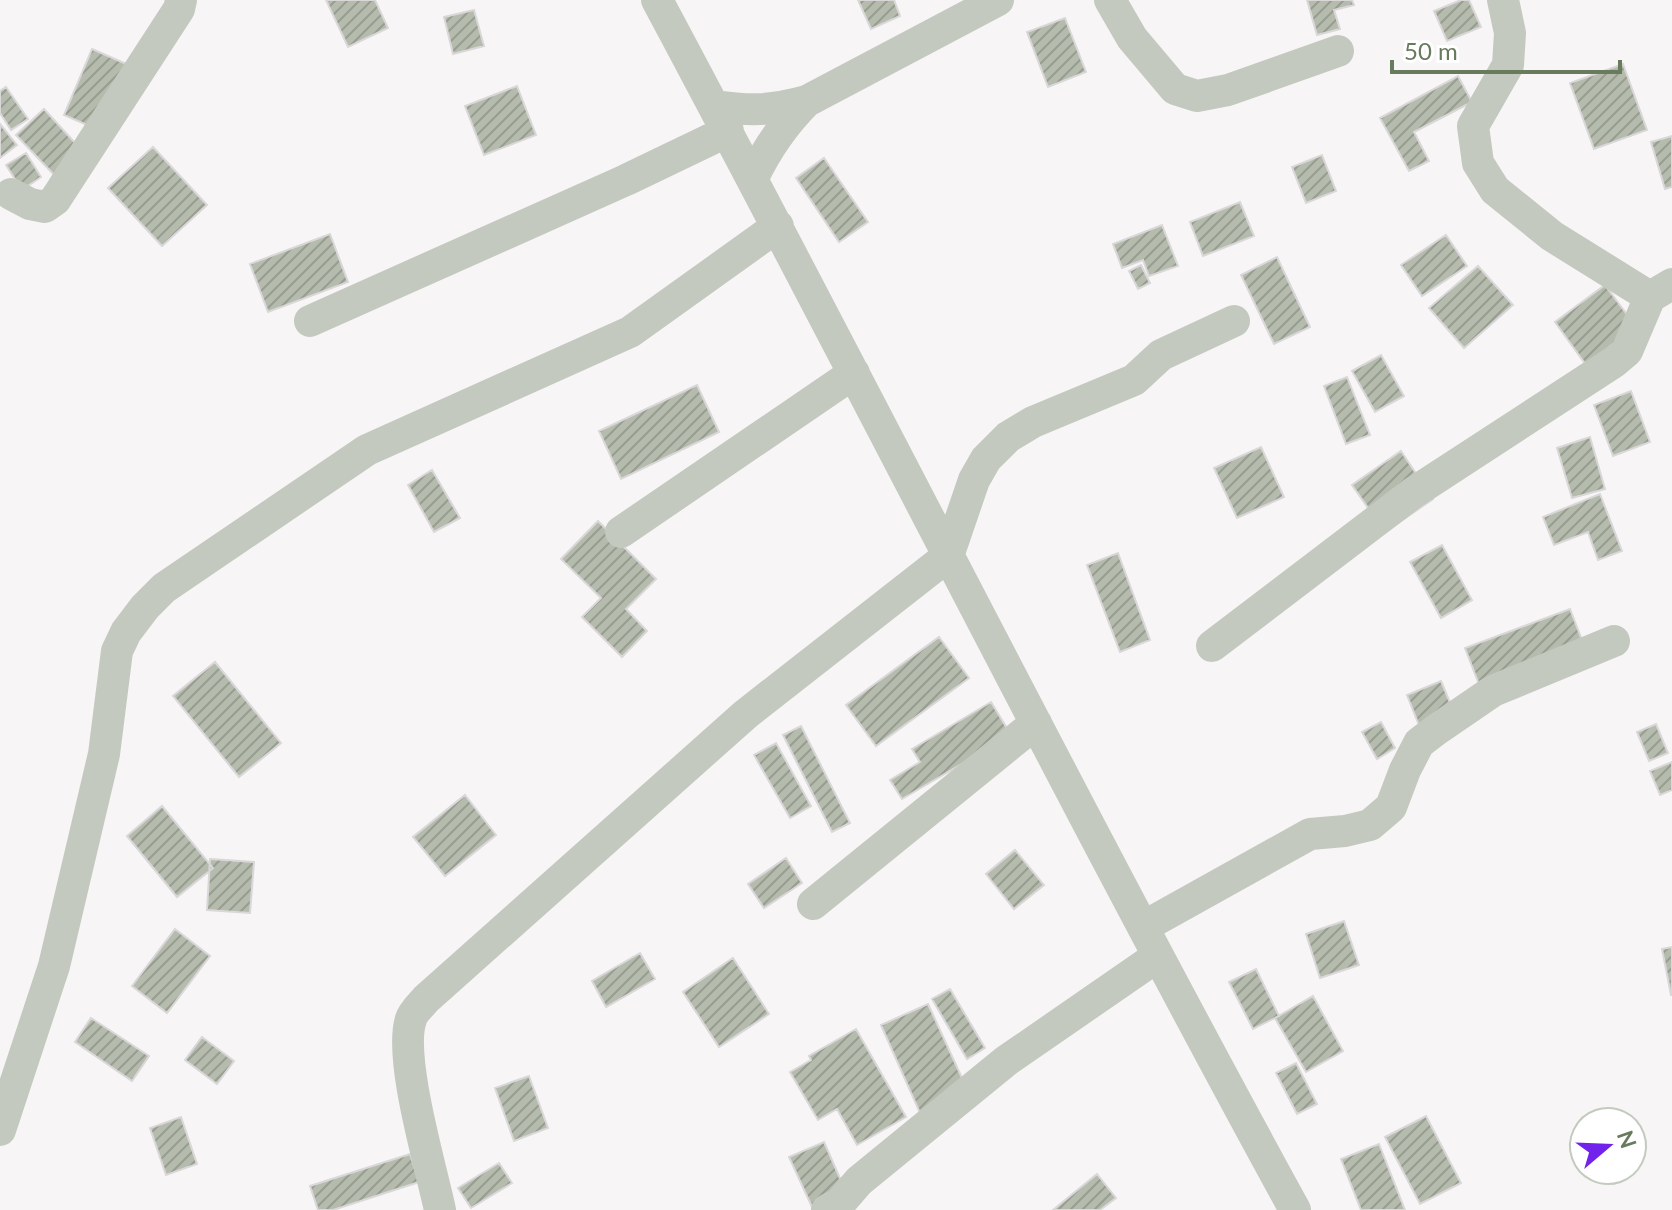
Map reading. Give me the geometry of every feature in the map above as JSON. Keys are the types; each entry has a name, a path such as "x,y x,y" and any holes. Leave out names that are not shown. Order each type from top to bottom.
{"street":[{"path":"11,194 30,204 45,207 55,200 179,9 181,0"},
{"path":"657,0 1294,1210"},
{"path":"310,321 626,180 721,119 747,110 774,110 807,101 998,0"},
{"path":"1110,0 1132,38 1175,89 1197,96 1228,90 1338,51"},
{"path":"1212,646 1413,493 1614,362 1627,351 1661,290 1552,236 1495,190 1478,163 1473,126 1508,65 1510,33 1503,0"},
{"path":"753,178 768,146 807,101"},
{"path":"0,1130 54,966 104,754 117,651 126,632 145,607 164,588 367,450 630,332 778,226"},
{"path":"440,1210 409,1070 411,1017 426,999 746,714 948,556 974,480 986,459 1008,437 1033,422 1134,380 1161,355 1234,321"},
{"path":"621,532 854,373"},
{"path":"1143,927 1310,834 1370,825 1391,807 1419,743 1436,730 1493,691 1614,641"},
{"path":"813,904 1036,723"},
{"path":"827,1210 840,1203 859,1181 1006,1061 1158,956"}],"building":[{"path":"326,0 375,0 388,28 348,47"},
{"path":"858,0 894,0 900,16 871,29"},
{"path":"858,0 894,0 900,16 871,29"},
{"path":"1307,0 1352,0 1354,5 1334,10 1340,29 1317,35"},
{"path":"1469,0 1481,27 1447,41 1434,11"},
{"path":"474,10 484,46 453,54 444,17"},
{"path":"1065,18 1086,72 1048,87 1027,32"},
{"path":"92,49 131,66 103,132 64,115"},
{"path":"92,49 131,66 103,132 64,115"},
{"path":"1623,64 1647,130 1594,149 1570,83"},
{"path":"1458,76 1472,102 1414,132 1429,161 1409,171 1380,118"},
{"path":"517,86 536,135 484,155 465,106"},
{"path":"517,86 536,135 484,155 465,106"},
{"path":"6,87 28,119 11,130 0,113 0,91"},
{"path":"44,109 87,156 60,181 16,135"},
{"path":"44,109 87,156 60,181 16,135"},
{"path":"0,124 17,145 0,158"},
{"path":"1672,136 1672,187 1665,189 1651,142"},
{"path":"153,147 207,205 162,246 108,188"},
{"path":"26,153 41,177 22,190 6,165"},
{"path":"1322,155 1336,191 1306,203 1292,167"},
{"path":"824,158 868,222 839,242 796,178"},
{"path":"1240,202 1254,236 1203,256 1190,222"},
{"path":"1162,225 1178,266 1149,276 1143,260 1122,268 1113,244"},
{"path":"330,234 348,282 268,312 250,264"},
{"path":"1446,235 1467,266 1422,296 1401,265"},
{"path":"1277,257 1310,327 1274,344 1241,275"},
{"path":"1141,265 1150,283 1138,289 1129,271"},
{"path":"1478,266 1513,305 1464,348 1429,308"},
{"path":"1605,285 1640,332 1589,369 1555,322"},
{"path":"1381,355 1404,396 1375,412 1352,371"},
{"path":"1347,377 1370,435 1346,444 1324,386"},
{"path":"697,385 719,432 621,479 599,431"},
{"path":"1631,391 1650,442 1613,456 1594,405"},
{"path":"1590,437 1605,489 1572,498 1557,448"},
{"path":"1261,447 1284,497 1237,518 1214,468"},
{"path":"1401,451 1433,499 1385,532 1352,485"},
{"path":"432,470 460,518 434,532 408,485"},
{"path":"1600,494 1622,551 1598,560 1588,532 1554,545 1543,517"},
{"path":"1600,494 1622,551 1598,560 1588,532 1554,545 1543,517"},
{"path":"598,521 656,579 626,609 647,631 622,657 582,617 601,598 561,559"},
{"path":"1442,545 1472,600 1441,618 1410,562"},
{"path":"1118,553 1150,640 1120,652 1087,565"},
{"path":"1118,553 1150,640 1120,652 1087,565"},
{"path":"1570,609 1587,653 1482,692 1465,648"},
{"path":"939,637 969,678 876,746 846,705"},
{"path":"215,662 281,743 239,777 173,696"},
{"path":"1441,681 1461,729 1426,743 1407,695"},
{"path":"991,702 1011,735 902,799 890,780 920,762 912,749"},
{"path":"1381,722 1395,748 1377,759 1362,732"},
{"path":"1656,724 1668,753 1649,761 1637,732"},
{"path":"801,726 850,823 832,832 783,735"},
{"path":"776,743 811,806 790,818 754,755"},
{"path":"1672,762 1672,790 1660,795 1650,771"},
{"path":"465,795 496,835 445,876 413,837"},
{"path":"162,806 213,868 177,897 127,836"},
{"path":"1015,850 1044,885 1014,909 986,874"},
{"path":"786,858 802,883 764,908 748,884"},
{"path":"210,859 254,862 250,913 207,910"},
{"path":"210,859 254,862 250,913 207,910"},
{"path":"1344,921 1359,965 1320,978 1306,934"},
{"path":"175,929 210,956 167,1013 132,986"},
{"path":"1672,947 1672,995 1671,995 1662,949"},
{"path":"640,953 655,979 606,1007 592,981"},
{"path":"733,958 769,1014 719,1047 683,992"},
{"path":"1256,969 1279,1016 1253,1029 1229,982"},
{"path":"950,989 985,1048 967,1059 932,999"},
{"path":"1313,996 1343,1051 1306,1072 1275,1018"},
{"path":"928,1004 968,1091 920,1113 881,1025"},
{"path":"91,1018 149,1056 132,1081 75,1042"},
{"path":"91,1018 149,1056 132,1081 75,1042"},
{"path":"856,1029 906,1117 857,1145 837,1109 818,1120 790,1072 811,1060 809,1056"},
{"path":"202,1037 234,1061 217,1084 185,1060"},
{"path":"1296,1063 1317,1104 1297,1114 1276,1073"},
{"path":"529,1076 548,1128 514,1141 495,1088"},
{"path":"529,1076 548,1128 514,1141 495,1088"},
{"path":"1426,1116 1461,1183 1420,1204 1385,1137"},
{"path":"181,1117 197,1164 166,1175 150,1128"},
{"path":"824,1142 846,1192 812,1207 789,1157"},
{"path":"1379,1144 1405,1210 1361,1210 1341,1159"},
{"path":"410,1154 419,1182 333,1210 318,1210 310,1186"},
{"path":"499,1163 512,1183 471,1208 458,1188"},
{"path":"1097,1174 1116,1198 1100,1210 1053,1210"}]}
